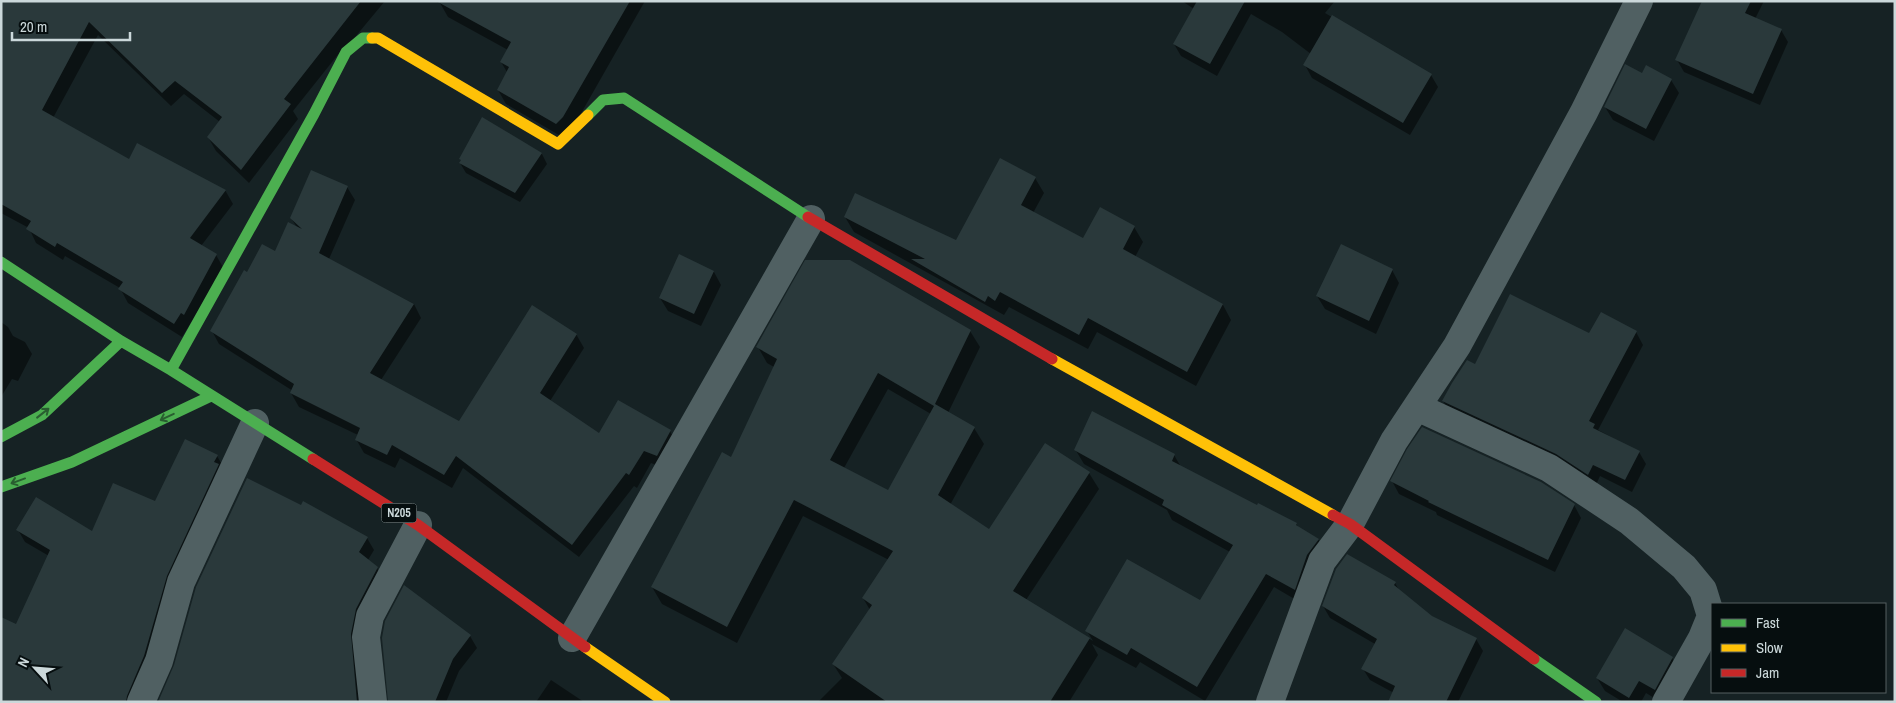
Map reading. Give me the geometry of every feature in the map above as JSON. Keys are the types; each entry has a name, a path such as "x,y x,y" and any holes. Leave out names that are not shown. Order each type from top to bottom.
{"main road":[{"path":"171,370 314,114 346,52 363,38 378,38 558,144 603,100 624,98 811,219 1099,386 1350,524 1596,702"},
{"name":"N205","path":"1,262 120,341 171,370 418,525 572,638 665,702"},
{"path":"1,437 42,415 120,341"},
{"path":"1,487 72,462 211,396"}],"street":[{"path":"1270,702 1322,561 1350,524 1394,441 1457,346 1584,112 1639,1"},
{"path":"572,638 811,219"},
{"path":"1417,407 1549,468 1629,521 1684,567 1704,590 1711,616 1702,638 1666,702"},
{"path":"141,702 159,661 181,582 255,423"},
{"path":"373,702 366,637 370,616 418,525"}],"building":[{"path":"1,1 361,1 284,99 291,104 241,170 207,137 222,117 175,81 162,93 89,22 42,110 129,159 137,143 226,190 190,238 217,254 184,315 181,313 174,324 118,289 123,282 57,243 55,247 26,229 31,221 1,204"},
{"path":"436,1 630,1 563,117 556,124 497,90 509,67 500,62 511,42"},
{"path":"1197,1 1245,1 1210,64 1173,44"},
{"path":"1702,1 1751,1 1745,13 1782,29 1753,94 1675,60"},
{"path":"1332,15 1432,74 1403,123 1303,65"},
{"path":"1625,64 1642,73 1646,65 1672,79 1646,129 1604,107"},
{"path":"482,117 542,153 515,193 459,163 461,160 459,159"},
{"path":"1000,158 1036,177 1021,205 1083,238 1100,207 1135,226 1123,249 1223,304 1187,372 1088,318 1079,335 1000,292 995,301 988,296 985,302 911,259 925,259 844,217 855,193 956,240"},
{"path":"311,170 348,186 319,253 414,304 370,373 459,421 532,305 577,334 540,393 599,433 618,400 671,430 657,456 644,451 629,475 626,473 572,545 456,456 444,475 392,445 387,455 355,440 360,428 290,393 294,384 210,331 244,270 247,272 262,244 275,251 288,222 302,229 290,218"},
{"path":"1341,244 1393,269 1369,321 1316,296"},
{"path":"679,254 714,271 694,314 659,298"},
{"path":"805,260 850,260 971,330 935,404 975,427 938,495 989,529 1045,443 1090,472 1013,591 1090,638 1050,702 887,702 832,664 872,605 862,598 893,551 794,500 727,627 651,587 722,452 731,457 777,359 756,347","holes":["878,373 934,406 888,490 830,460"]},
{"path":"1510,294 1589,333 1601,312 1637,331 1589,421 1595,424 1593,428 1640,451 1625,480 1593,465 1588,475 1556,454 1442,401 1467,360 1475,364"},
{"path":"1092,411 1175,454 1172,461 1257,505 1258,503 1297,523 1296,525 1319,539 1307,555 1295,590 1266,574 1197,687 1131,648 1127,655 1085,631 1127,559 1200,600 1233,545 1162,505 1164,500 1074,450"},
{"path":"1422,427 1541,482 1575,504 1548,560 1428,502 1390,481 1407,449"},
{"path":"185,439 218,455 214,462 219,464 167,576 144,656 126,702 1,702 1,617 16,624 50,550 16,530 36,497 92,531 113,483 155,501"},
{"path":"247,478 301,505 303,501 368,537 359,552 378,567 356,609 351,634 357,702 158,702 174,665 196,587"},
{"path":"1347,554 1396,582 1394,585 1432,616 1477,638 1446,702 1388,702 1395,686 1361,669 1377,639 1322,606 1336,569"},
{"path":"404,585 471,635 453,659 435,702 388,702 382,638 385,621"},
{"path":"1625,628 1673,657 1655,690 1639,681 1629,698 1596,678"}],"traffic: fast":[{"path":"171,370 314,114 346,52 363,38 372,38"},
{"path":"588,115 603,100 624,98 808,217"},
{"path":"1,262 121,341 313,459"},
{"path":"1,437 42,415 121,341"},
{"path":"1,487 72,462 211,396"},
{"path":"1534,659 1596,702"}],"traffic: slow":[{"path":"372,38 378,38 558,144 588,115"},
{"path":"1052,359 1333,515"},
{"path":"585,647 665,702"}],"traffic: jam":[{"path":"808,217 1052,359"},
{"path":"313,459 418,525 585,647"},
{"path":"1333,515 1350,524 1534,659"}]}
